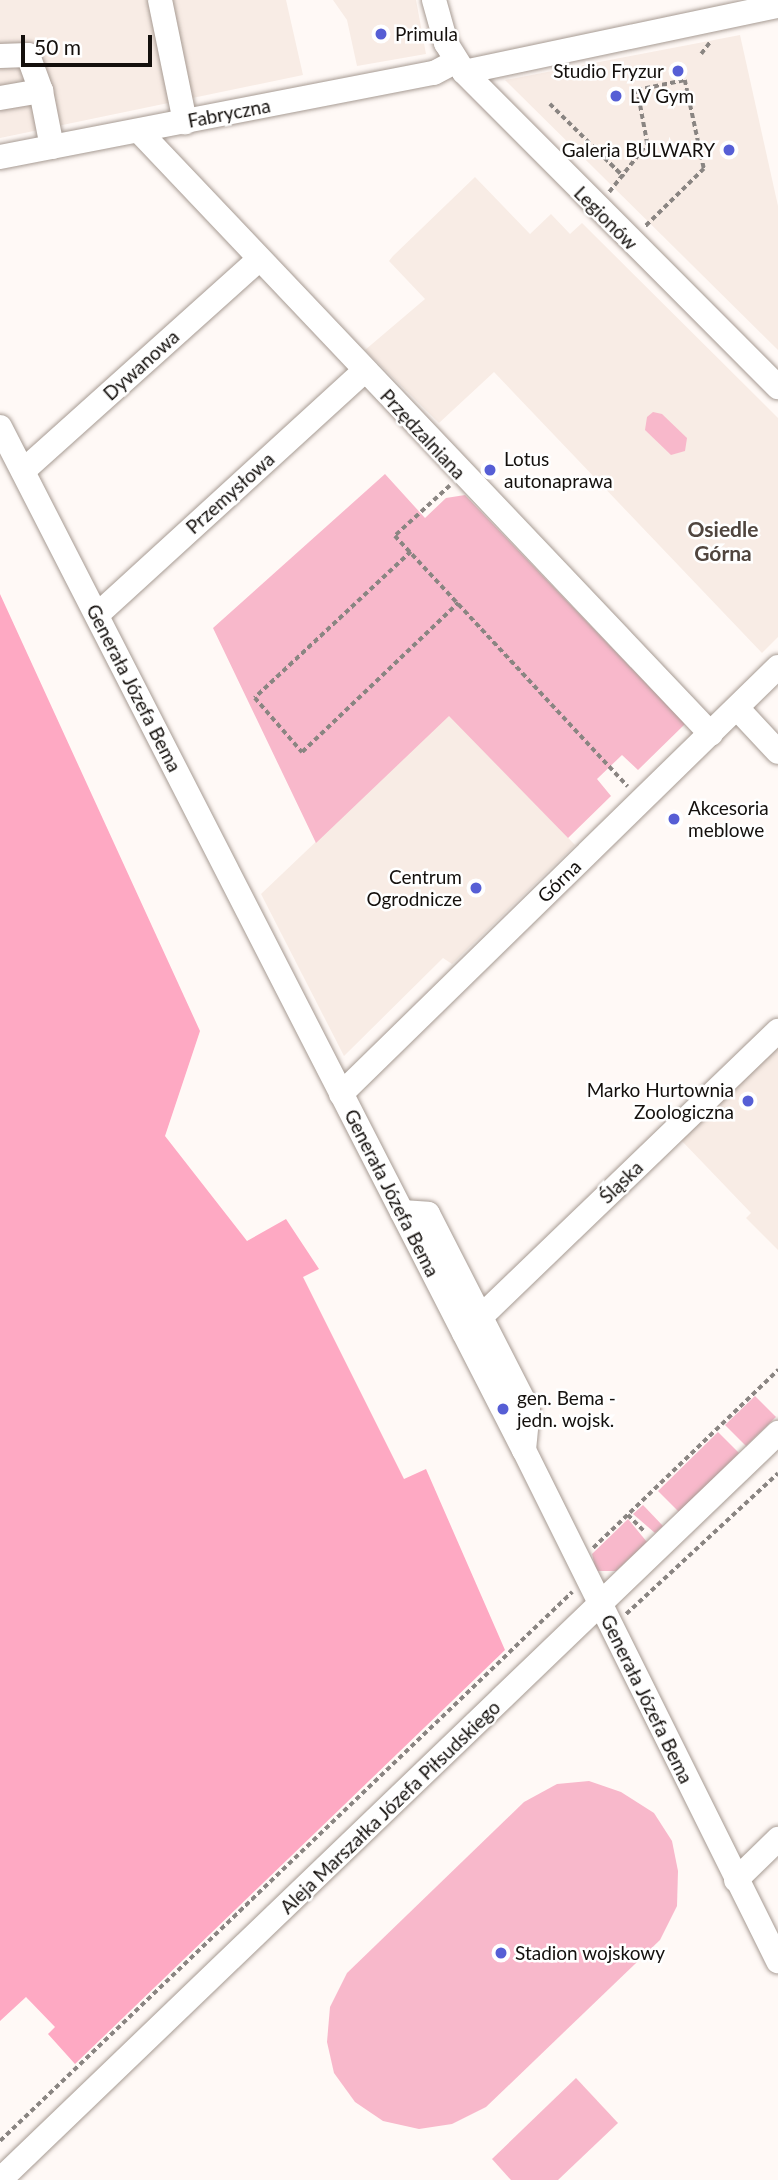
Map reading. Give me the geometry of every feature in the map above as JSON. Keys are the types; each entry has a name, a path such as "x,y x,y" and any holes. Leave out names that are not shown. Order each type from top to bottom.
{"street":[{"path":"160,0 185,122"},
{"name":"Legionów","path":"434,0 459,67 778,387"},
{"name":"Fabryczna","path":"0,157 778,6"},
{"path":"0,56 28,55 41,91 52,147"},
{"path":"0,98 41,91"},
{"name":"Przędzalniana","path":"139,131 258,260 710,734"},
{"name":"Dywanowa","path":"23,471 258,260"},
{"name":"Przemysłowa","path":"97,615 364,371"},
{"name":"Generała Józefa Bema","path":"0,427 402,1212 428,1214 472,1325 528,1409 524,1450 778,1961"},
{"name":"Górna","path":"341,1094 778,667"},
{"path":"737,708 778,752"},
{"name":"Śląska","path":"472,1325 778,1031"},
{"name":"Aleja Marszałka Józefa Piłsudskiego","path":"0,2180 778,1433"},
{"path":"736,1880 778,1839"}],"path":[{"path":"606,195 624,177 647,144 637,90 686,78 704,169 641,231 633,223"},
{"path":"550,104 624,177"},
{"path":"597,186 615,204"},
{"path":"462,475 395,536 641,801"},
{"path":"411,552 255,698 302,752 458,603"},
{"path":"582,1542 588,1553 778,1370"},
{"path":"624,1615 778,1473"},
{"path":"0,2141 579,1585"}],"shaded area":[{"path":"0,0 286,0 303,75 0,138"},
{"path":"333,0 416,0 426,54 357,66 347,20"},
{"path":"740,35 778,206 778,350 505,80"},
{"path":"475,177 530,234 551,214 570,234 582,223 778,418 778,637 762,653 494,372 439,423 365,350 425,299 389,261"},
{"path":"653,412 662,414 687,438 685,451 671,455 645,430 647,417"},
{"path":"385,474 425,518 446,498 465,495 685,724 638,770 622,755 597,779 611,796 568,838 449,716 316,843 213,628"},
{"path":"0,594 200,1031 165,1136 247,1241 286,1219 319,1269 303,1277 404,1479 426,1469 505,1650 75,2064 48,2034 55,2027 26,1997 0,2021"},
{"path":"449,715 575,845 452,964 443,958 344,1056 261,894"},
{"path":"778,1046 778,1250 746,1218 751,1213 681,1140"},
{"path":"755,1396 776,1417 746,1446 725,1425"},
{"path":"718,1432 739,1453 679,1512 658,1491"},
{"path":"643,1505 663,1526 655,1533 633,1514"},
{"path":"628,1519 647,1542 616,1571 596,1571 592,1554"},
{"path":"589,1781 621,1792 654,1813 672,1841 678,1871 677,1906 660,1940 486,2107 452,2124 419,2129 383,2121 355,2102 334,2073 327,2042 330,2007 347,1973 524,1802 557,1784"},
{"path":"576,2078 618,2123 558,2180 511,2180 492,2159"}],"place":[{"name":"Primula","path":"381,34"},
{"name":"Studio Fryzur","path":"678,71"},
{"name":"LV Gym","path":"616,96"},
{"name":"Galeria BULWARY","path":"729,150"},
{"name":"Lotus autonaprawa","path":"490,470"},
{"name":"Akcesoria meblowe","path":"674,819"},
{"name":"Centrum Ogrodnicze","path":"476,888"},
{"name":"Marko Hurtownia Zoologiczna","path":"748,1101"},
{"name":"gen. Bema - jedn. wojsk.","path":"503,1409"},
{"name":"Stadion wojskowy","path":"501,1953"}],"district":[{"name":"Osiedle Górna","path":"723,541"}]}
